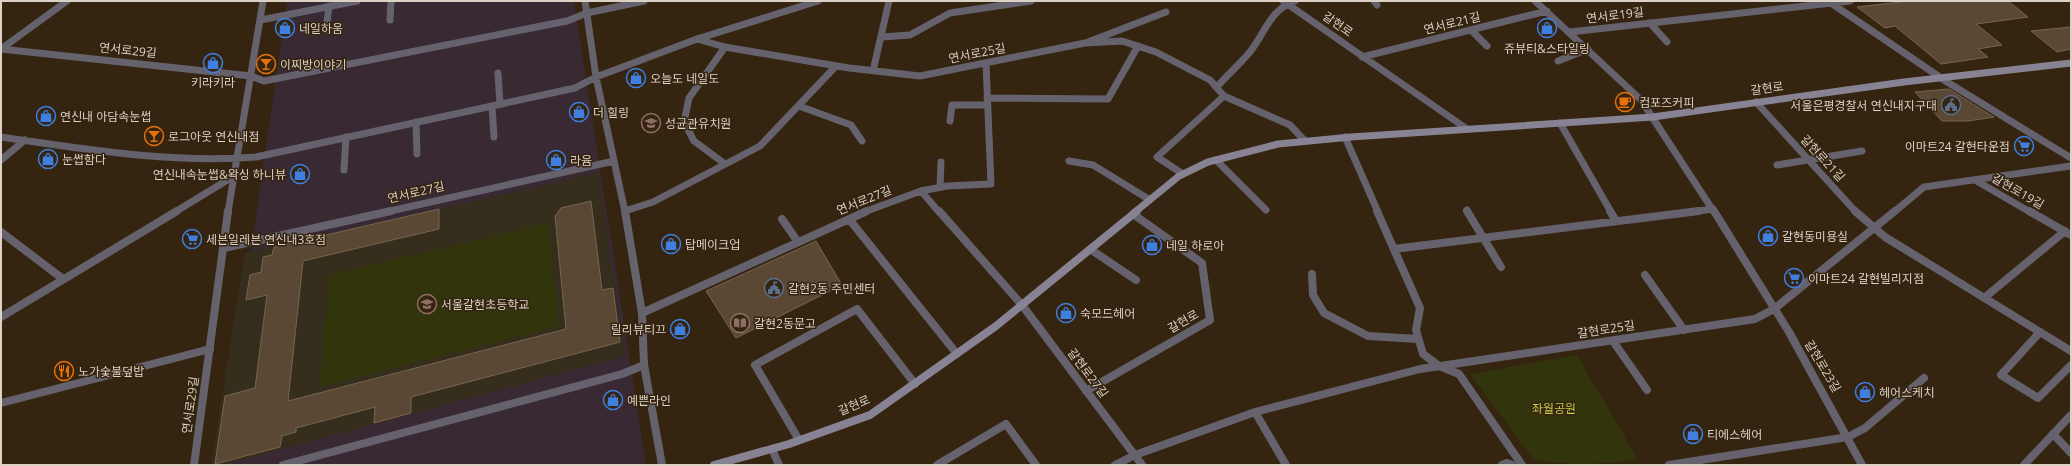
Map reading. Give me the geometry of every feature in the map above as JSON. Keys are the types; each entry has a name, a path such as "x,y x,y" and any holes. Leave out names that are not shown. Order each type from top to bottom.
{"main road":[{"name":"갈현로","path":"714,465 772,449 870,415 957,354 1022,305 1183,174 1216,160 1278,144 1345,137 1653,116 1904,82 2071,64"}],"street":[{"path":"1,49 68,1"},
{"name":"연서로29길","path":"194,465 234,176 263,1"},
{"path":"261,20 357,1"},
{"path":"390,20 391,1"},
{"path":"585,1 596,77 625,211 642,314 644,365 662,465"},
{"path":"251,76 264,81 567,22 587,12 644,1"},
{"path":"1,137 101,151 221,160 256,157 575,88 596,77 697,39 818,1"},
{"path":"873,71 889,1"},
{"path":"882,37 910,35 950,13 1031,1"},
{"path":"1217,87 1224,76 1251,51 1276,11 1284,2 1295,1"},
{"path":"1535,1 1570,32 1641,100 1653,116"},
{"name":"연서로19길","path":"1570,32 1829,2 1850,1"},
{"name":"갈현로","path":"1284,2 1466,129"},
{"path":"1829,2 1875,35 1944,78 2009,122 2071,158"},
{"path":"326,30 329,6"},
{"path":"1085,43 1166,12"},
{"name":"연서로21길","path":"1362,57 1547,12"},
{"path":"1650,23 1667,42"},
{"path":"1471,30 1487,46"},
{"name":"연서로25길","path":"697,39 725,47 836,66 920,76 1085,43"},
{"path":"1085,43 1122,41 1156,52 1210,80 1224,96 1290,125 1305,141"},
{"path":"950,122 952,105 987,102 1108,99 1138,46"},
{"path":"725,47 690,98 684,122 694,141 725,164"},
{"name":"연서로29길","path":"1,49 251,76"},
{"path":"1558,61 1588,49"},
{"name":"연서로27길","path":"642,314 849,219 921,191 940,187 991,184 986,63"},
{"path":"625,211 652,202 760,146 836,66"},
{"path":"494,137 498,73"},
{"path":"1183,174 1157,158 1224,96"},
{"name":"갈현로21길","path":"1756,102 1809,161 1873,228 1885,237 2071,351"},
{"path":"799,106 851,125 862,141"},
{"name":"갈현로23길","path":"1653,116 1713,209 1836,411 1862,465"},
{"path":"416,122 417,154"},
{"path":"1560,123 1616,221"},
{"path":"1345,137 1420,308 1416,330 1423,354 1439,366 1459,374 1522,465"},
{"path":"344,170 346,138"},
{"path":"1,160 24,140"},
{"path":"1777,165 1862,152"},
{"path":"1216,160 1266,210"},
{"name":"연서로27길","path":"224,248 614,161"},
{"path":"1069,161 1094,165 1150,200"},
{"path":"940,187 941,162"},
{"name":"갈현로19길","path":"1975,180 2071,166"},
{"path":"1,318 62,279 234,176"},
{"path":"1774,309 1924,187 1975,180"},
{"name":"갈현로19길","path":"1975,180 2068,233"},
{"path":"921,191 1022,305"},
{"path":"1394,249 1713,209"},
{"path":"1467,210 1501,267"},
{"name":"갈현로","path":"1086,391 1210,320 1202,263 1133,214"},
{"path":"782,219 798,242"},
{"path":"849,219 957,354"},
{"path":"1,232 62,279"},
{"path":"1984,298 2068,233"},
{"path":"1090,249 1136,280"},
{"path":"1312,274 1312,295 1324,313 1368,336 1418,339"},
{"path":"1645,275 1684,330"},
{"name":"갈현로27길","path":"1022,305 1142,465"},
{"path":"799,440 755,365 857,309 915,384"},
{"name":"갈현로25길","path":"1255,412 1420,369 1755,319 1774,309"},
{"path":"2040,332 2001,375 2038,398 2071,365"},
{"path":"1614,341 1646,390"},
{"path":"1,403 210,349"},
{"path":"283,465 622,374 644,365"},
{"path":"1669,465 1717,461 1848,437 1864,428 1924,378"},
{"path":"1115,465 1135,455 1255,412 1286,465"},
{"path":"2024,465 2071,415"},
{"path":"937,465 1006,424 1036,465"},
{"path":"2053,434 2071,453"},
{"path":"772,449 779,465"},
{"path":"1502,465 1507,463 1512,465"}],"shaded area":[{"path":"287,1 574,1 646,465 220,465"},
{"name":"서울갈현초등학교","path":"598,173 625,356 223,465 211,465 245,253"}],"green space":[{"path":"549,223 558,326 320,387 329,275"},
{"name":"좌월공원","path":"1577,355 1638,459 1612,463 1571,464 1533,459 1470,374"}],"building":[{"path":"1909,1 2008,1 2028,17 1976,24 2002,45 1978,49 1988,57 1941,64 1895,26 1885,28 1857,7"},
{"path":"2071,27 2071,49 2057,52 2031,31"},
{"name":"서울은평경찰서 연신내지구대","path":"1949,89 1994,117 1968,121 1942,121 1915,92"},
{"path":"591,201 602,290 613,288 620,342 411,397 411,413 374,423 375,407 296,428 296,432 282,436 280,447 215,464 225,396 255,388 267,295 246,300 250,275 261,272 263,257 272,255 274,247 439,209 439,229 303,261 288,401 566,329 555,216 561,208"},
{"name":"갈현2동 주민센터","path":"816,241 842,285 736,338 706,291"}],"place":[{"name":"네일하움","path":"285,28"},
{"name":"쥬뷰티&스타일링","path":"1547,28"},
{"name":"키라키라","path":"213,63"},
{"name":"이찌방이야기","path":"266,64"},
{"name":"오늘도 네일도","path":"636,78"},
{"name":"컴포즈커피","path":"1625,102"},
{"name":"서울은평경찰서 연신내지구대","path":"1951,105"},
{"name":"더 힐링","path":"579,112"},
{"name":"연신내 아담속눈썹","path":"46,116"},
{"name":"성균관유치원","path":"651,123"},
{"name":"로그아웃 연신내점","path":"154,136"},
{"name":"이마트24 갈현타운점","path":"2024,146"},
{"name":"눈썹함다","path":"48,159"},
{"name":"라윰","path":"556,160"},
{"name":"연신내속눈썹&왁싱 하니뷰","path":"300,174"},
{"name":"갈현동미용실","path":"1768,236"},
{"name":"세븐일레븐 연신내3호점","path":"192,239"},
{"name":"탑메이크업","path":"671,244"},
{"name":"네일 하로아","path":"1152,245"},
{"name":"이마트24 갈현빌리지점","path":"1794,278"},
{"name":"갈현2동 주민센터","path":"774,288"},
{"name":"서울갈현초등학교","path":"427,304"},
{"name":"숙모드헤어","path":"1066,313"},
{"name":"갈현2동문고","path":"740,323"},
{"name":"릴리뷰티끄","path":"680,329"},
{"name":"노가숯불덮밥","path":"64,371"},
{"name":"헤어스케치","path":"1865,392"},
{"name":"예쁜라인","path":"613,400"},
{"name":"티에스헤어","path":"1693,434"}]}
